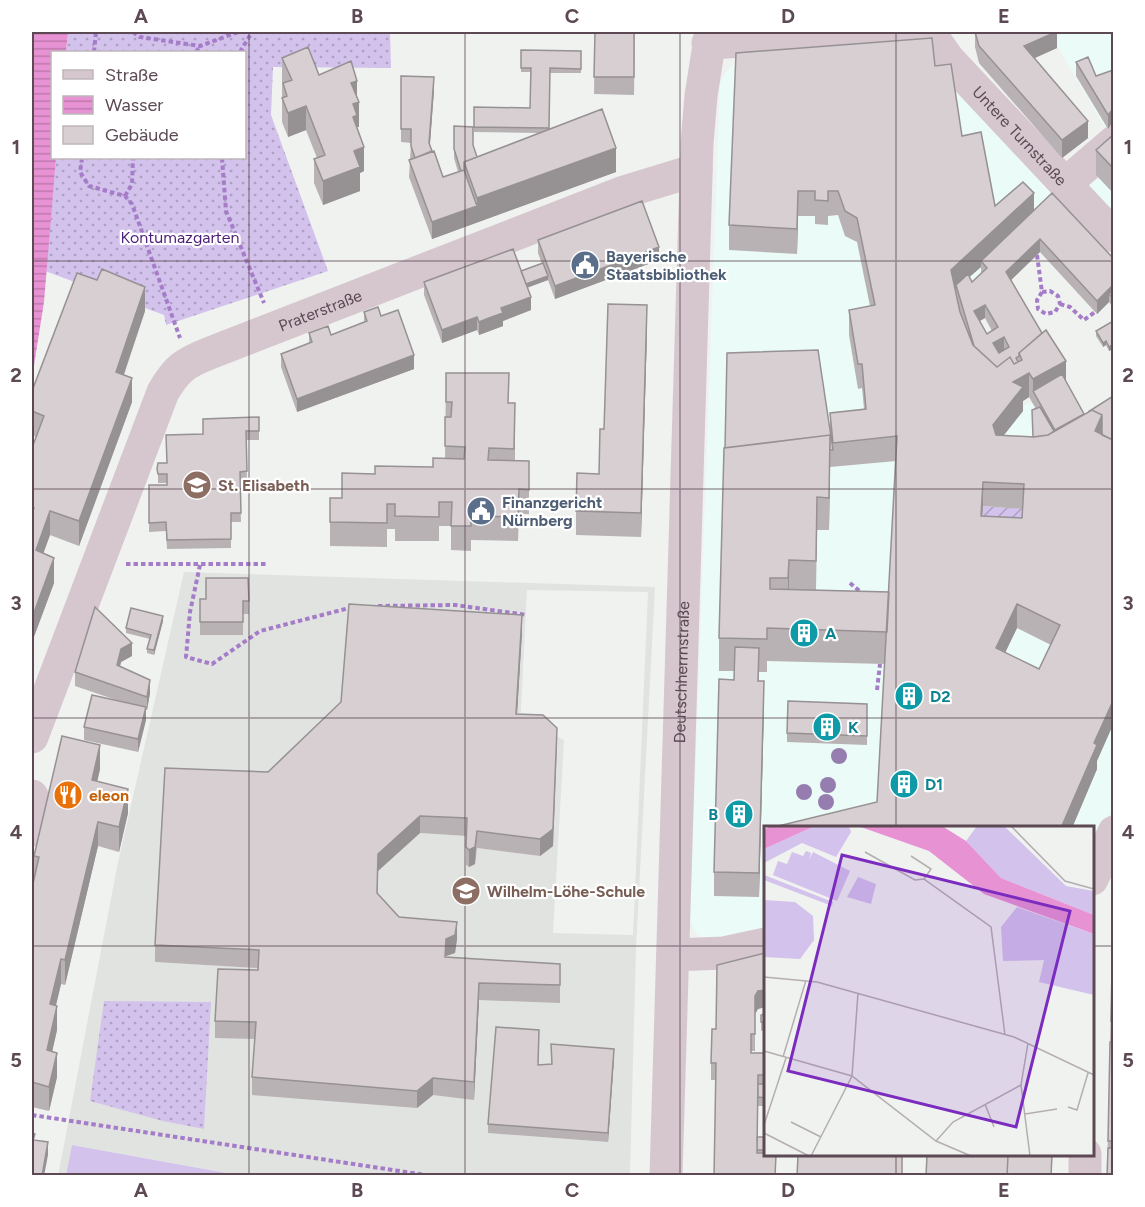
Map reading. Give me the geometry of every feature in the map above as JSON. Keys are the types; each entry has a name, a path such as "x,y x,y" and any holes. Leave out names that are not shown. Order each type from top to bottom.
{"street":[{"path":"696,170 698,122 710,37 908,32"},
{"name":"Untere Turnstraße","path":"929,32 949,60 1113,236"},
{"path":"1065,184 1113,142"},
{"name":"Praterstraße","path":"32,737 163,392 175,372 189,362 624,192 696,170"},
{"name":"Deutschherrnstraße","path":"666,1176 696,170"},
{"path":"32,796 37,810 32,830"},
{"path":"1094,875 1113,832"},
{"path":"1094,884 1113,889"},
{"path":"674,955 724,953 764,944"},
{"path":"1085,1156 1085,1176"}],"path":[{"path":"94,51 96,32"},
{"path":"134,32 140,37 200,46 238,32"},
{"path":"241,51 252,32"},
{"path":"197,51 200,46"},
{"path":"82,159 80,172 89,186 124,196 132,204 189,362"},
{"path":"124,196 132,184 133,159"},
{"path":"222,159 226,211 274,328"},
{"path":"1037,255 1042,292 1036,300 1038,309 1046,314 1055,312 1059,304 1058,296 1050,291 1042,292"},
{"path":"1059,304 1070,307 1084,321 1095,312"},
{"path":"98,563 200,566 266,564"},
{"path":"200,566 190,612 186,657 212,664 260,632 355,607"},
{"path":"850,583 866,596"},
{"path":"377,606 455,605 527,615"},
{"path":"877,690 880,664"},
{"path":"32,1116 432,1176"}],"shaded area":[{"path":"1049,32 1113,32 1113,227 1062,192 1107,131"},
{"path":"919,39 1062,192 955,296 1015,407 1032,403 1061,451 1113,444 1113,807 1094,854 1094,826 764,826 764,930 715,941 697,935 690,921 720,83 726,72 742,56"},
{"name":"Wilhelm-Löhe-Schule","path":"184,572 655,587 636,948 630,1175 237,1175 72,1145 66,1175 58,1176 117,867","holes":["527,590 648,592 633,935 553,933 564,740 543,730 520,729","341,719 540,856 477,848 469,867 466,864 467,836 420,833 378,871 377,911 446,956 445,975 256,1039 259,968 155,962","552,1073 608,1142 488,1133"]}],"green space":[{"name":"Kontumazgarten","path":"68,32 390,32 391,68 273,67 271,115 328,271 166,325 164,315 45,271 56,159 246,159 246,51 66,51"},
{"path":"983,506 1024,509 1022,542 981,540"},
{"path":"104,1001 211,1002 204,1129 163,1121 90,1101"},
{"path":"72,1145 237,1175 66,1175"}],"water":[{"path":"32,32 68,32 66,51 51,51 51,159 56,159 44,302 32,378"}],"building":[{"path":"595,32 634,32 634,77 594,77"},
{"path":"975,32 1056,32 1024,46 1088,121 1062,140 979,46"},
{"path":"932,38 935,66 951,64 962,136 981,132 995,206 1023,182 1034,193 951,270 960,312 973,345 997,367 1010,357 1014,364 1022,360 1019,353 1046,330 1066,361 1033,379 1029,373 1013,382 1023,387 993,425 996,435 1034,437 1048,435 1092,410 1102,415 1095,431 1113,440 1113,701 1094,743 1097,745 1062,826 778,826 877,802 897,436 833,443 830,413 866,409 862,364 858,364 849,310 875,305 857,218 845,211 838,191 828,191 828,201 815,200 815,191 798,191 797,229 729,225 736,53","holes":["983,482 1024,484 1022,518 981,516","1017,604 1060,625 1039,669 996,648"]},
{"path":"308,47 319,75 351,61 357,81 351,83 359,102 353,104 357,115 353,117 364,147 354,151 360,167 323,181 314,159 325,155 306,106 288,113 282,98 287,96 283,83 292,80 282,58"},
{"path":"521,50 581,51 581,69 550,68 549,128 474,127 474,107 530,108 531,68 521,68"},
{"path":"1088,57 1096,76 1113,70 1113,109 1108,115 1076,62"},
{"path":"401,76 434,77 429,143 432,151 415,158 411,146 411,129 401,129"},
{"path":"602,109 616,148 477,198 464,162"},
{"path":"454,126 473,127 473,145 477,157 464,162 464,170 461,171 454,149"},
{"path":"1113,135 1113,168 1096,150"},
{"path":"434,151 443,177 464,170 477,206 432,222 409,160"},
{"path":"1052,193 1113,258 1113,285 1097,301 1040,239 1006,272 1042,333 1019,353 1016,358 1018,362 1014,364 1010,357 997,367 974,346 956,285 968,274 972,282 987,268 981,261","holes":["985,305 998,327 987,334 974,311","1004,337 1009,347 999,353 993,343"]},
{"path":"642,201 659,247 555,286 538,240"},
{"path":"513,249 531,297 501,308 503,313 479,322 477,317 442,330 424,282"},
{"path":"543,263 548,276 526,284 521,271"},
{"path":"102,269 145,287 116,372 132,378 79,521 50,511 36,550 54,558 32,618 32,513 34,508 32,507 32,448 44,416 32,411 32,391 77,273 97,280"},
{"path":"608,304 647,305 641,513 576,511 577,473 599,474 600,429 604,429"},
{"path":"378,307 381,316 398,310 414,355 297,399 281,354 312,342 309,333 328,326 331,335 367,321 364,312"},
{"path":"1113,321 1113,344 1109,347 1106,341 1103,343 1096,331"},
{"path":"818,350 833,450 830,450 830,435 725,448 727,353"},
{"path":"446,373 509,373 508,403 515,403 514,449 489,448 488,460 529,461 529,490 519,489 518,517 471,516 471,526 451,526 452,502 439,502 439,517 395,516 395,504 387,504 387,523 330,522 330,498 342,498 342,473 375,474 375,466 433,467 433,458 464,459 465,447 445,446 445,417 451,417 452,402 446,402"},
{"path":"1062,374 1084,414 1055,430 1033,391"},
{"path":"1113,396 1113,440 1102,435 1102,415 1092,410 1088,412"},
{"path":"1040,407 1054,431 1048,435 1033,437 1032,410"},
{"path":"259,417 259,431 246,431 247,471 240,472 241,513 231,513 231,539 167,540 166,522 149,523 149,485 167,485 167,474 158,474 157,469 158,463 167,463 166,435 203,434 203,419"},
{"path":"830,435 829,498 817,497 816,561 789,560 788,578 770,578 770,589 889,592 887,632 767,628 767,639 719,638 724,448"},
{"path":"206,578 248,578 249,601 243,601 243,622 200,622 200,599 206,599"},
{"path":"349,604 522,615 516,714 543,715 557,728 553,829 540,839 477,831 475,847 469,850 466,847 467,818 420,816 378,854 377,893 399,917 457,922 455,935 446,939 445,957 560,964 560,985 479,983 474,1082 433,1078 417,1091 252,1077 256,1022 215,1021 218,969 258,970 259,950 155,945 165,768 268,772 341,702"},
{"path":"95,607 132,643 121,649 117,665 150,680 147,697 75,672"},
{"path":"131,608 163,616 154,650 147,649 151,635 126,628"},
{"name":"B","path":"735,647 759,648 758,681 764,681 759,873 714,872 719,679 734,680"},
{"path":"92,695 146,707 138,739 84,727"},
{"name":"K","path":"788,701 867,704 867,736 787,733"},
{"path":"62,736 100,745 92,780 128,789 119,827 98,822 65,960 61,959 50,1004 57,1006 47,1050 57,1053 49,1087 32,1082 32,888 39,857 34,856"},
{"path":"1113,915 1113,1021 1111,1021"},
{"path":"764,953 764,990 758,991 755,996 755,1034 751,1034 751,1053 764,1053 764,1075 758,1075 757,1153 764,1153 764,1156 776,1156 775,1176 714,1176 716,1063 711,1063 712,1029 716,1029 717,965"},
{"path":"496,1027 539,1030 538,1065 552,1064 551,1044 614,1049 608,1133 488,1124"},
{"path":"1110,1042 1113,1042 1113,1141 1108,1141"},
{"path":"758,1084 764,1084 764,1098 758,1097"},
{"path":"32,1133 35,1134 33,1140 48,1142 42,1176 32,1176"},
{"path":"757,1137 764,1137 764,1150 757,1150"},
{"path":"1108,1148 1113,1148 1113,1176 1107,1176"},
{"path":"798,1156 902,1156 902,1176 797,1176"},
{"path":"927,1156 1008,1156 1007,1176 926,1176"},
{"path":"1008,1156 1052,1156 1051,1176 1007,1176"}],"place":[{"name":"Bayerische Staatsbibliothek","path":"585,265"},
{"name":"St. Elisabeth","path":"197,485"},
{"name":"Finanzgericht Nürnberg","path":"481,511"},
{"name":"A","path":"804,633"},
{"name":"D2","path":"909,696"},
{"name":"K","path":"827,727"},
{"name":"D1","path":"904,784"},
{"name":"eleon","path":"68,795"},
{"name":"B","path":"739,814"},
{"name":"Wilhelm-Löhe-Schule","path":"466,891"}]}
